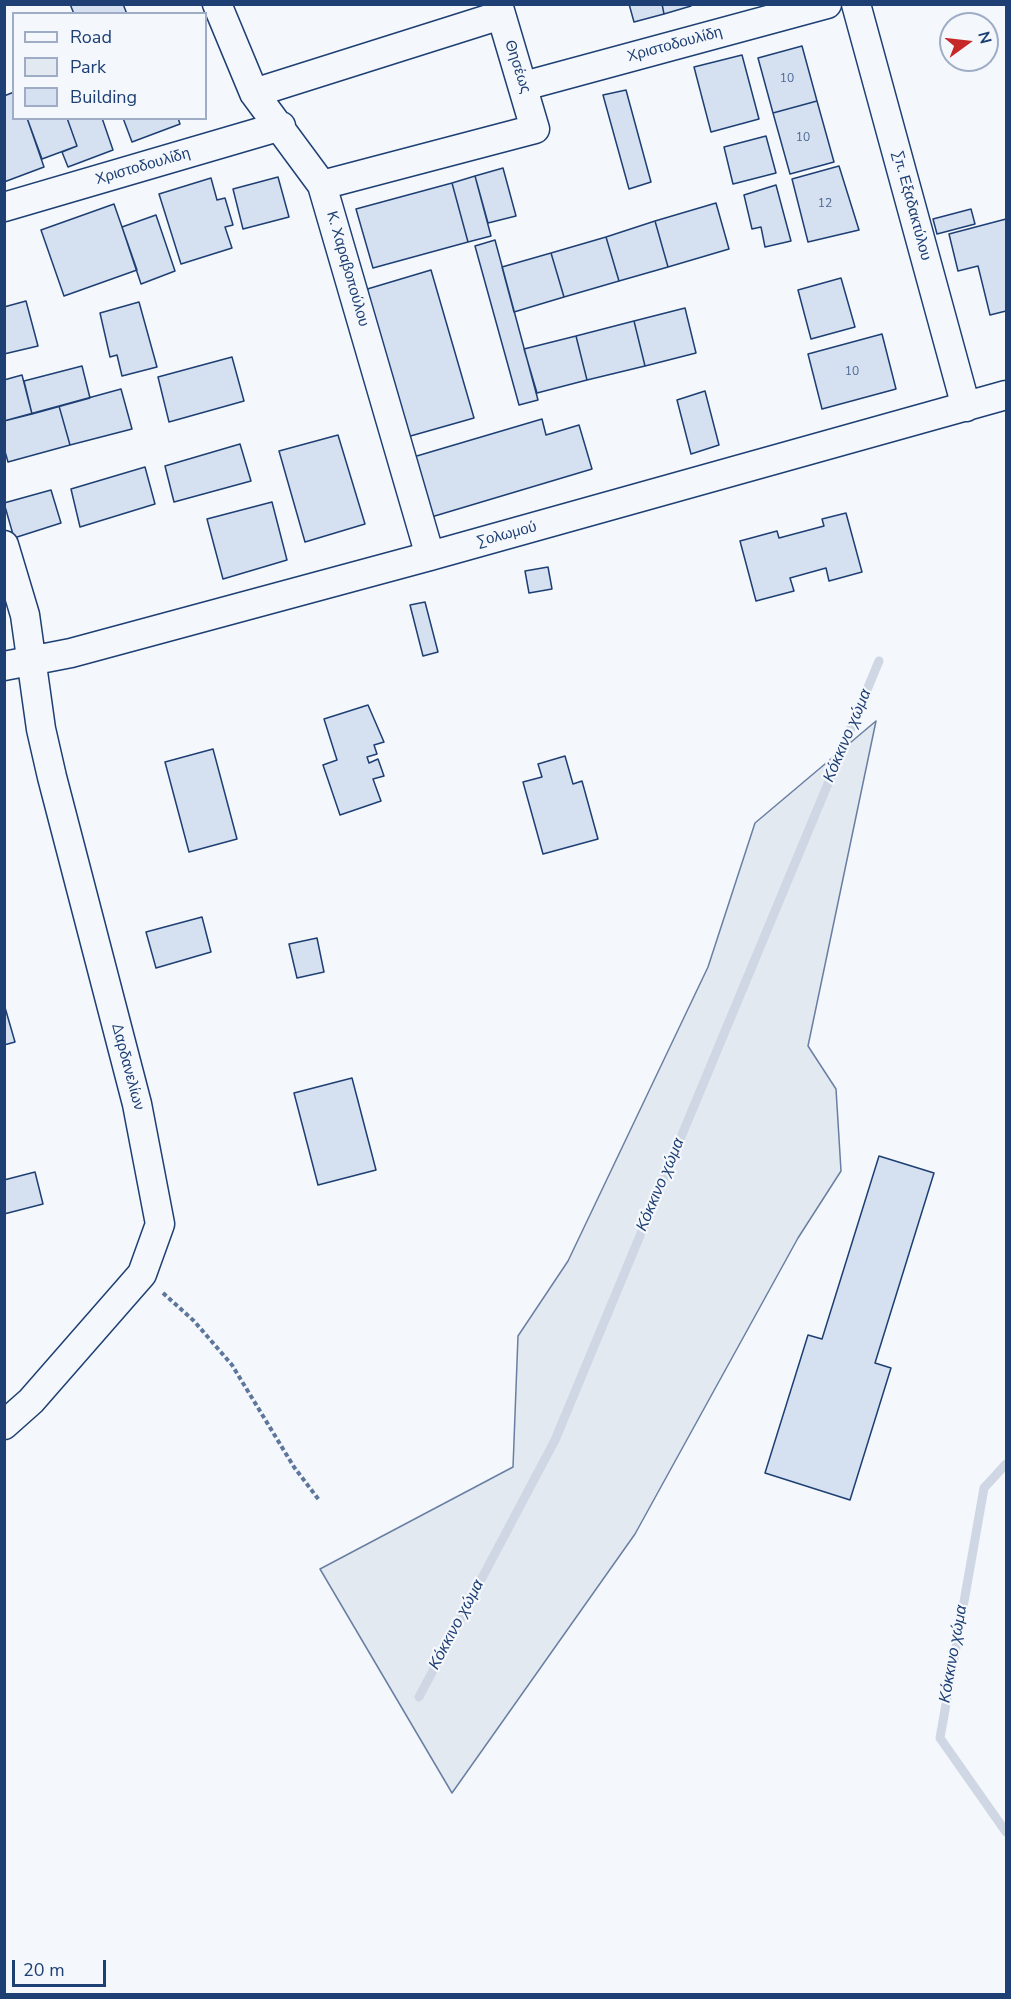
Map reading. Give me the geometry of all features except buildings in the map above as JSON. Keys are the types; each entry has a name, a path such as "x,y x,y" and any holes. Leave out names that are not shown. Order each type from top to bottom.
{"street":[{"name":"Κ. Χαραβοπούλου","path":"217,4 254,93 281,126 322,185 430,556"},
{"name":"Χριστοδουλίδη","path":"524,86 827,4"},
{"name":"Σπ. Εξαδακτύλου","path":"856,4 966,407"},
{"path":"254,93 500,10"},
{"name":"Θησέως","path":"322,185 535,129 500,10"},
{"name":"Χριστοδουλίδη","path":"4,207 281,126"},
{"name":"Σολωμού","path":"4,666 71,653 430,556 1006,395"},
{"name":"Δαρδανελίων","path":"4,544 22,598 41,729 62,821 137,1104 160,1224 142,1274 31,1401 4,1425"}],"path":[{"path":"142,1274 194,1321 232,1365 294,1467 318,1500"}],"green space":[{"path":"876,721 808,1046 836,1089 841,1171 798,1238 635,1534 452,1793 320,1569 513,1467 518,1336 568,1261 708,967 755,823"}],"waterway":[{"name":"Κόκκινο χώμα","path":"419,1697 555,1440 879,661"},
{"name":"Κόκκινο χώμα","path":"1006,1464 984,1488 940,1738 1006,1832"}]}
